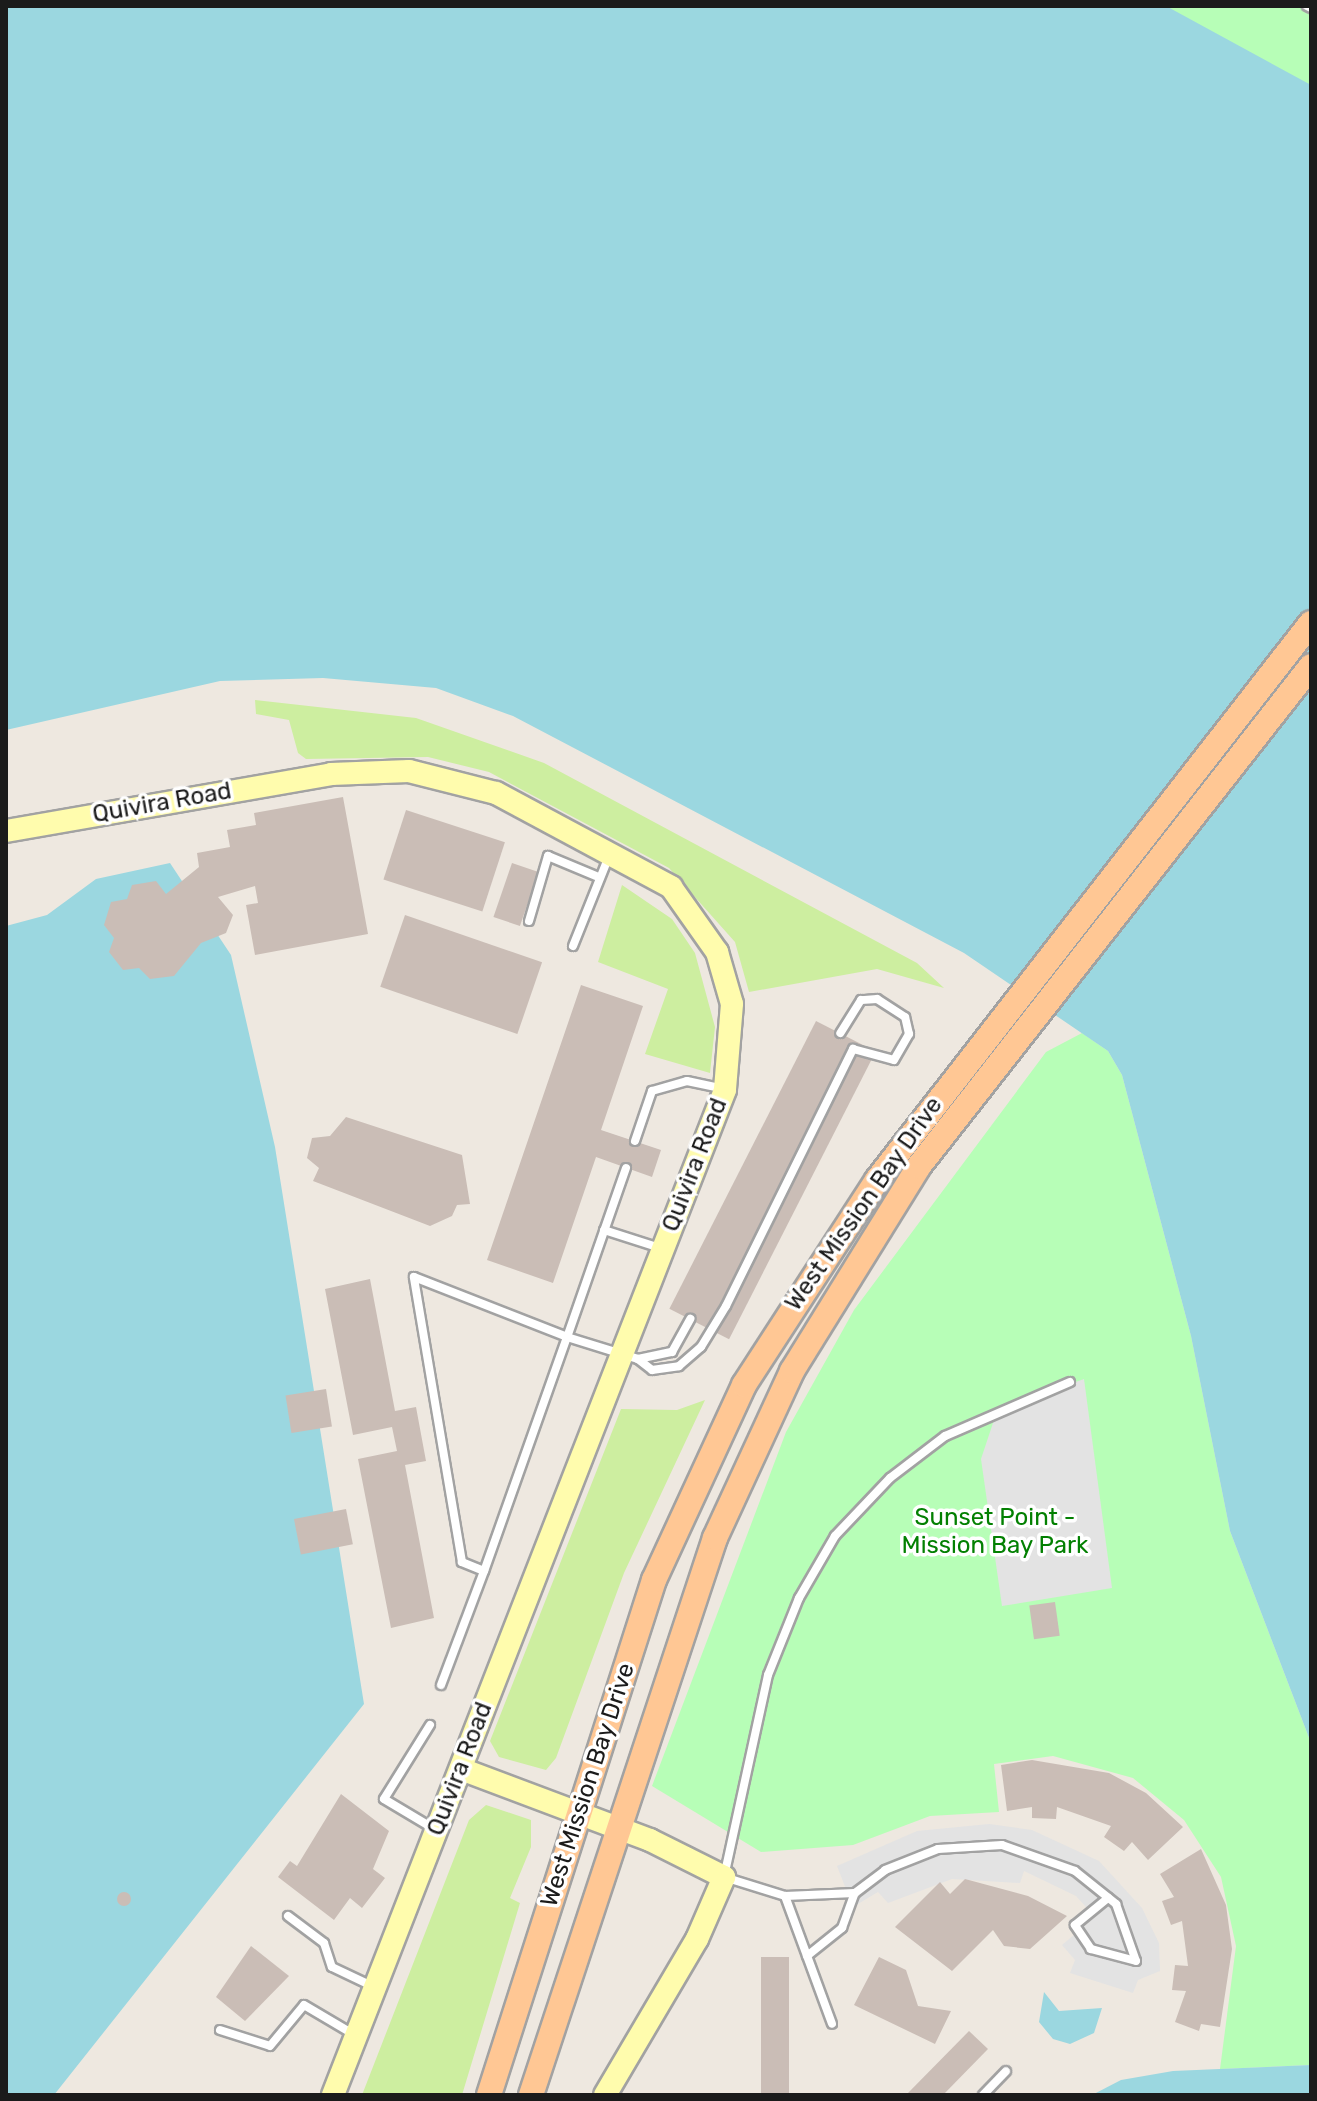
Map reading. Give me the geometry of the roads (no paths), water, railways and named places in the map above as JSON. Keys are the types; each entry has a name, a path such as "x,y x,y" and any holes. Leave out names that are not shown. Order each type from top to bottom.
{"main road":[{"name":"West Mission Bay Drive","path":"489,2095 654,1580 744,1385 835,1236 1311,623"},
{"name":"West Mission Bay Drive","path":"531,2095 715,1538 757,1439 864,1248 986,1081 1311,666"}],"street":[{"name":"Quivira Road","path":"6,831 331,774 409,771 496,793 612,852 671,887 717,952 732,1004 725,1090 662,1249 630,1357 461,1769 333,2095"},
{"path":"461,1769 620,1828 724,1877 697,1939 605,2095"}],"lane":[{"path":"573,946 596,876 612,852"},
{"path":"529,921 548,856 596,876"},
{"path":"484,1571 462,1562 414,1277 567,1337 630,1357 652,1370 679,1366 701,1347 853,1049 894,1060 909,1034 905,1017 877,999 861,1000 840,1033"},
{"path":"635,1141 652,1091 687,1081 725,1090"},
{"path":"441,1685 626,1168"},
{"path":"604,1230 662,1249"},
{"path":"630,1357 672,1352 690,1319"},
{"path":"855,1893 785,1896 724,1877 768,1675 799,1598 835,1536 890,1478 945,1436 1070,1382"},
{"path":"430,1725 384,1799 437,1830"},
{"path":"807,1956 842,1928 855,1893 885,1870 938,1849 1002,1845 1075,1871 1116,1904 1136,1961 1091,1949 1075,1925 1108,1898"},
{"path":"785,1896 832,2024"},
{"path":"288,1916 324,1943 332,1967 375,1987"},
{"path":"220,2030 270,2046 304,2005 356,2036"},
{"path":"983,2095 1006,2071"}],"water":[{"path":"6,6 1166,6 1311,85 1311,1743 1230,1531 1191,1336 1122,1075 1108,1051 964,953 513,716 436,688 323,678 220,681 6,730"},
{"path":"170,863 231,955 275,1147 364,1704 54,2095 6,2095 6,926 47,915 96,879"},
{"path":"1044,1992 1059,2011 1102,2008 1094,2033 1070,2044 1053,2039 1039,2022"},
{"path":"1311,2065 1311,2095 1092,2095 1121,2080 1173,2071"}],"park label":[{"name":"Sunset Point - Mission Bay Park","path":"995,1532"}]}
